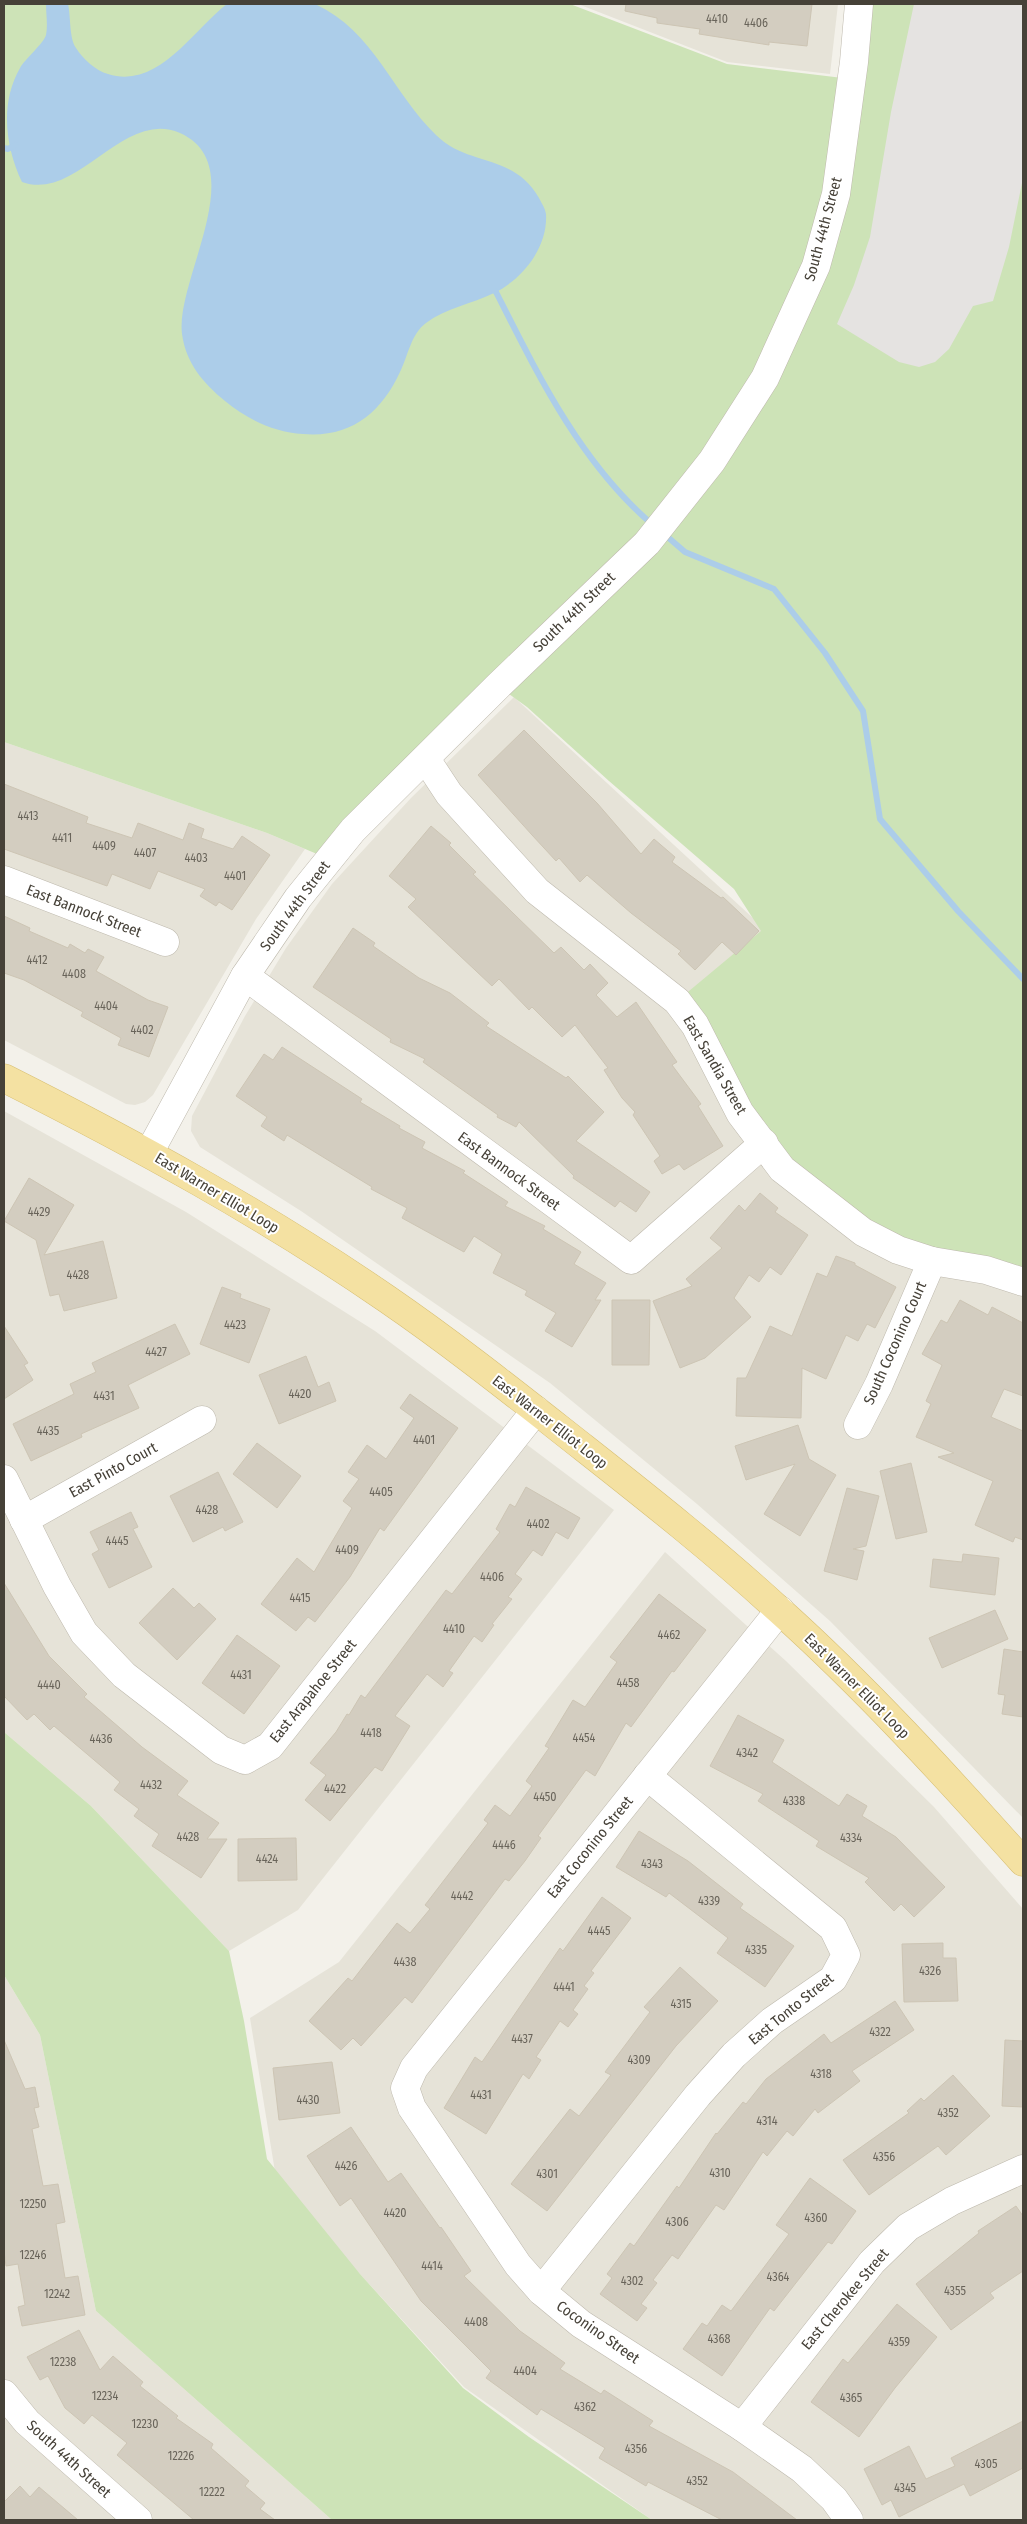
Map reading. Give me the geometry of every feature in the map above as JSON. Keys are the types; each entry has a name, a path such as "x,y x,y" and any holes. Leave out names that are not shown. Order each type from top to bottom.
{"main road":[{"name":"East Warner Elliot Loop","path":"4,1078 149,1153 281,1231 386,1299 536,1410 659,1507 780,1610 932,1760 1023,1862"}],"street":[{"name":"South 44th Street","path":"149,1153 244,976 298,898 353,830 498,686 647,543 712,460 766,378 816,266 836,194 854,62 859,4"},
{"name":"East Sandia Street","path":"426,759 449,794 537,891 677,1001 695,1025 740,1113 782,1168 863,1232 898,1250 932,1261 986,1270 1023,1282"},
{"name":"East Bannock Street","path":"4,880 165,942"},
{"name":"East Bannock Street","path":"244,976 630,1260 764,1143"},
{"name":"South Coconino Court","path":"858,1425 932,1261"},
{"name":"East Arapahoe Street","path":"4,1479 84,1633 132,1681 221,1750 245,1760 270,1746 536,1410"},
{"name":"East Pinto Court","path":"24,1520 202,1420"},
{"name":"East Coconino Street","path":"405,2088 414,2068 780,1610"},
{"name":"East Tonto Street","path":"541,2291 704,2088 734,2055 772,2021 833,1979 846,1955 833,1928 647,1776"},
{"name":"Coconino Street","path":"405,2088 412,2108 518,2265 541,2291 581,2324 742,2427 802,2469 834,2499 850,2520"},
{"name":"East Cherokee Street","path":"742,2427 872,2262 908,2227 952,2202 1023,2169"},
{"name":"South 44th Street","path":"4,2394 27,2422 138,2520"}],"shaded area":[{"path":"578,4 838,4 830,74 727,62"},
{"path":"914,4 1023,4 1023,178 1009,247 993,301 973,306 949,349 935,362 919,367 899,362 837,324 854,285 870,237 891,112"},
{"path":"514,697 766,930 1009,1289 1023,1294 1023,1818 830,1621 697,1504 550,1383 301,1211 200,1147 191,1131 192,1116 245,1016 286,948 332,884 411,798"},
{"path":"4,742 267,833 305,849 256,919 153,1095 145,1102 135,1105 126,1104 4,1040"},
{"path":"4,1111 186,1212 375,1331 614,1510 298,1910 229,1951 91,1806 4,1732"},
{"path":"665,1552 786,1661 934,1807 1023,1909 1023,2520 652,2520 464,2387 277,2184 250,2018 339,1962"},
{"path":"4,1975 40,2035 96,2311 332,2520 4,2520"}],"green space":[{"path":"4,4 570,4 727,64 851,79 859,4 1023,4 1023,1282 932,1261 782,1169 677,1001 761,931 734,889 527,707 498,686 329,859 267,833 4,742"},
{"path":"4,1732 91,1806 229,1951 244,2021 267,2159 360,2274 463,2388 529,2437 652,2520 332,2520 96,2311 40,2035 4,1975"}],"water":[{"path":"46,4 68,4 71,33 74,44 79,52 90,64 99,70 108,74 126,77 143,73 159,66 174,55 227,4 315,4 353,30 382,64 421,119 436,135 462,152 504,167 517,174 529,184 539,198 546,214 546,226 538,250 524,271 505,287 486,297 442,314 426,323 413,339 403,366 384,400 362,420 336,432 303,434 281,431 251,419 225,401 203,380 187,354 182,334 183,311 206,226 211,197 210,171 201,149 180,133 159,129 139,133 120,143 82,169 62,179 43,185 22,182 12,154 7,125 7,110 9,96 20,68 45,38 47,23"}],"building":[{"path":"626,4 812,4 807,46 769,42 769,45 699,34 700,29 657,23 657,18 625,11"},
{"path":"524,730 597,803 641,854 654,839 675,857 672,862 721,898 723,897 759,931 736,955 722,942 695,970 678,954 681,951 631,913 587,875 580,882 559,858 556,861 478,775"},
{"path":"4,784 88,817 86,823 132,838 138,823 183,840 189,823 204,829 201,838 233,849 242,836 270,855 232,910 219,902 216,906 200,896 205,889 158,871 150,889 112,874 107,886 4,849"},
{"path":"431,826 451,843 449,845 476,872 473,874 554,953 561,947 584,970 590,964 608,983 596,995 617,1017 636,1002 677,1062 672,1065 701,1104 698,1106 723,1146 684,1170 679,1164 662,1174 654,1161 660,1156 633,1115 635,1112 622,1098 604,1070 608,1068 575,1025 562,1037 532,1007 529,1010 499,979 492,986 408,907 416,899 389,876"},
{"path":"4,916 30,928 29,931 68,948 70,944 85,953 88,949 104,957 96,971 148,1000 168,1007 149,1057 118,1045 121,1038 81,1016 83,1012 24,980 4,973"},
{"path":"353,928 375,943 373,946 419,978 450,993 489,1023 486,1026 566,1078 568,1076 604,1112 576,1141 650,1192 636,1212 620,1201 615,1207 573,1178 574,1176 519,1122 516,1127 497,1117 498,1115 423,1062 425,1059 390,1042 391,1039 313,987"},
{"path":"282,1047 362,1099 360,1102 400,1126 399,1128 425,1142 422,1148 465,1171 463,1173 508,1202 505,1206 545,1226 543,1229 581,1252 574,1264 606,1283 595,1300 601,1300 572,1347 545,1331 556,1313 525,1295 527,1291 493,1273 502,1254 474,1236 464,1252 402,1218 407,1208 371,1189 372,1187 287,1135 284,1141 261,1126 267,1117 236,1096 264,1054 273,1060"},
{"path":"29,1178 74,1205 44,1255 103,1241 117,1298 64,1311 59,1294 50,1296 36,1240 4,1221"},
{"path":"760,1193 778,1208 775,1212 808,1235 781,1275 770,1267 759,1282 749,1275 734,1298 751,1317 705,1358 680,1368 653,1301 692,1286 686,1279 722,1248 710,1238 739,1205 745,1211"},
{"path":"836,1256 855,1263 855,1265 896,1287 875,1328 867,1324 858,1341 846,1335 826,1379 802,1368 801,1418 736,1416 737,1378 746,1378 770,1326 792,1336 817,1273 827,1277"},
{"path":"222,1287 241,1294 240,1298 270,1309 249,1363 200,1344"},
{"path":"612,1300 650,1300 649,1365 612,1365"},
{"path":"960,1300 988,1315 992,1307 1023,1323 1023,1396 1004,1389 991,1417 1023,1431 1023,1540 1015,1537 1013,1542 975,1525 993,1481 938,1457 954,1453 916,1437 931,1404 926,1401 942,1365 922,1354 941,1320 947,1323"},
{"path":"175,1324 190,1354 128,1385 139,1408 81,1434 82,1437 31,1461 13,1424 74,1394 70,1384 96,1372 92,1363"},
{"path":"4,1326 28,1363 24,1365 33,1380 4,1399"},
{"path":"306,1356 318,1387 329,1382 336,1401 279,1424 259,1375"},
{"path":"410,1394 458,1428 384,1531 380,1528 350,1577 315,1622 308,1617 296,1631 261,1604 297,1558 314,1572 352,1508 343,1501 359,1479 348,1472 367,1445 386,1459 414,1418 400,1408"},
{"path":"798,1425 809,1459 836,1475 800,1536 764,1514 795,1464 746,1480 735,1446"},
{"path":"257,1443 301,1476 277,1508 233,1474"},
{"path":"911,1463 927,1532 896,1539 880,1471"},
{"path":"218,1472 243,1522 225,1531 223,1527 193,1542 170,1496"},
{"path":"526,1487 580,1518 568,1539 556,1532 542,1556 533,1550 515,1574 522,1579 508,1597 512,1599 492,1624 494,1625 482,1642 474,1636 449,1671 453,1673 443,1687 427,1674 395,1716 410,1726 382,1771 375,1767 330,1821 305,1800 326,1775 310,1763 336,1732 347,1714 349,1715 361,1695 365,1698 446,1590 452,1594 500,1532 496,1529 510,1504 515,1507"},
{"path":"847,1488 879,1496 866,1546 853,1549 864,1551 857,1580 824,1571"},
{"path":"131,1512 138,1527 133,1529 152,1567 109,1588 92,1554 99,1550 90,1532"},
{"path":"963,1554 999,1558 995,1595 930,1587 933,1559 962,1562"},
{"path":"4,1583 49,1656 87,1694 84,1697 142,1747 188,1781 177,1795 219,1823 207,1839 227,1839 201,1878 152,1846 159,1834 134,1816 139,1809 114,1790 120,1782 54,1726 50,1730 34,1714 27,1720 4,1696"},
{"path":"173,1588 194,1608 199,1603 216,1619 177,1660 139,1623"},
{"path":"659,1594 706,1630 674,1672 672,1671 631,1727 626,1723 595,1776 586,1770 538,1836 541,1838 525,1861 509,1881 505,1879 412,2003 405,1997 361,2046 353,2038 341,2050 309,2021 348,1978 352,1981 397,1923 410,1933 430,1909 425,1905 488,1823 484,1820 495,1805 510,1816 532,1786 526,1781 549,1748 545,1746 573,1700 585,1707 617,1662 610,1657"},
{"path":"995,1610 1008,1639 942,1668 929,1638"},
{"path":"237,1635 280,1666 244,1714 202,1683"},
{"path":"1004,1649 1023,1652 1023,1717 1002,1714 1005,1695 998,1694"},
{"path":"738,1715 784,1740 772,1762 839,1806 847,1794 867,1806 862,1816 896,1837 945,1887 914,1917 901,1904 894,1911 865,1882 869,1878 816,1846 819,1841 758,1801 763,1794 710,1766"},
{"path":"639,1831 688,1861 743,1904 740,1908 794,1946 765,1987 717,1953 728,1938 669,1893 666,1897 616,1867"},
{"path":"296,1838 297,1880 238,1881 238,1839"},
{"path":"602,1897 631,1918 591,1971 594,1973 584,1986 588,1989 573,2010 578,2014 568,2027 560,2021 536,2057 541,2060 529,2079 523,2074 486,2134 444,2108 475,2057 482,2062 560,1948 563,1951"},
{"path":"943,1943 943,1958 956,1958 958,2001 904,2002 902,1944"},
{"path":"680,1967 718,2001 676,2046 547,2211 511,2184 570,2109 579,2116 611,2075 605,2072 650,2012 644,2007"},
{"path":"895,2001 914,2030 852,2071 860,2081 818,2113 815,2109 793,2136 787,2131 767,2156 763,2152 724,2210 716,2205 678,2259 672,2255 653,2280 657,2283 641,2304 647,2308 637,2321 600,2294 612,2278 607,2274 630,2243 634,2246 677,2186 679,2188 716,2133 743,2102 746,2104 766,2079 824,2034 831,2043"},
{"path":"4,2040 25,2089 35,2087 39,2107 34,2108 39,2127 32,2129 43,2186 58,2184 65,2222 56,2224 65,2278 78,2276 85,2315 22,2326 18,2307 25,2305 18,2264 6,2266 4,2251"},
{"path":"1005,2040 1023,2041 1023,2107 1002,2106"},
{"path":"332,2062 340,2113 279,2120 273,2068"},
{"path":"953,2075 990,2116 946,2155 938,2146 869,2195 843,2160 909,2113 907,2111 921,2098 924,2101"},
{"path":"351,2127 388,2182 401,2173 471,2271 464,2276 520,2331 565,2363 560,2369 601,2394 604,2390 653,2421 649,2426 733,2472 797,2520 722,2520 648,2482 646,2486 599,2458 605,2448 541,2409 537,2415 486,2378 491,2371 421,2301 351,2198 340,2206 307,2156"},
{"path":"810,2178 856,2211 832,2244 828,2242 774,2311 770,2308 722,2376 683,2349 702,2323 707,2326 722,2305 731,2311 789,2234 776,2225"},
{"path":"1016,2206 1023,2216 1023,2271 990,2293 994,2298 951,2330 916,2284 979,2233 978,2231"},
{"path":"897,2304 937,2337 895,2388 859,2437 811,2402 843,2359 848,2363"},
{"path":"79,2330 100,2370 113,2356 143,2382 140,2386 178,2416 176,2418 213,2444 211,2448 249,2481 245,2486 265,2503 260,2509 275,2520 194,2520 117,2455 127,2443 92,2415 84,2424 65,2408 48,2376 40,2380 27,2357"},
{"path":"1023,2421 1023,2468 970,2496 964,2484 899,2517 891,2500 882,2505 864,2469 909,2446 926,2479 955,2466 951,2458"},
{"path":"20,2486 30,2497 39,2487 78,2520 4,2520 4,2502"}],"waterway":[{"path":"4,148 8,149 15,145"},
{"path":"491,288 496,292 528,355 563,417 604,475 627,501 653,525"},
{"path":"663,533 685,552 774,589 825,653 863,711 880,819 958,911 1023,979"}]}
